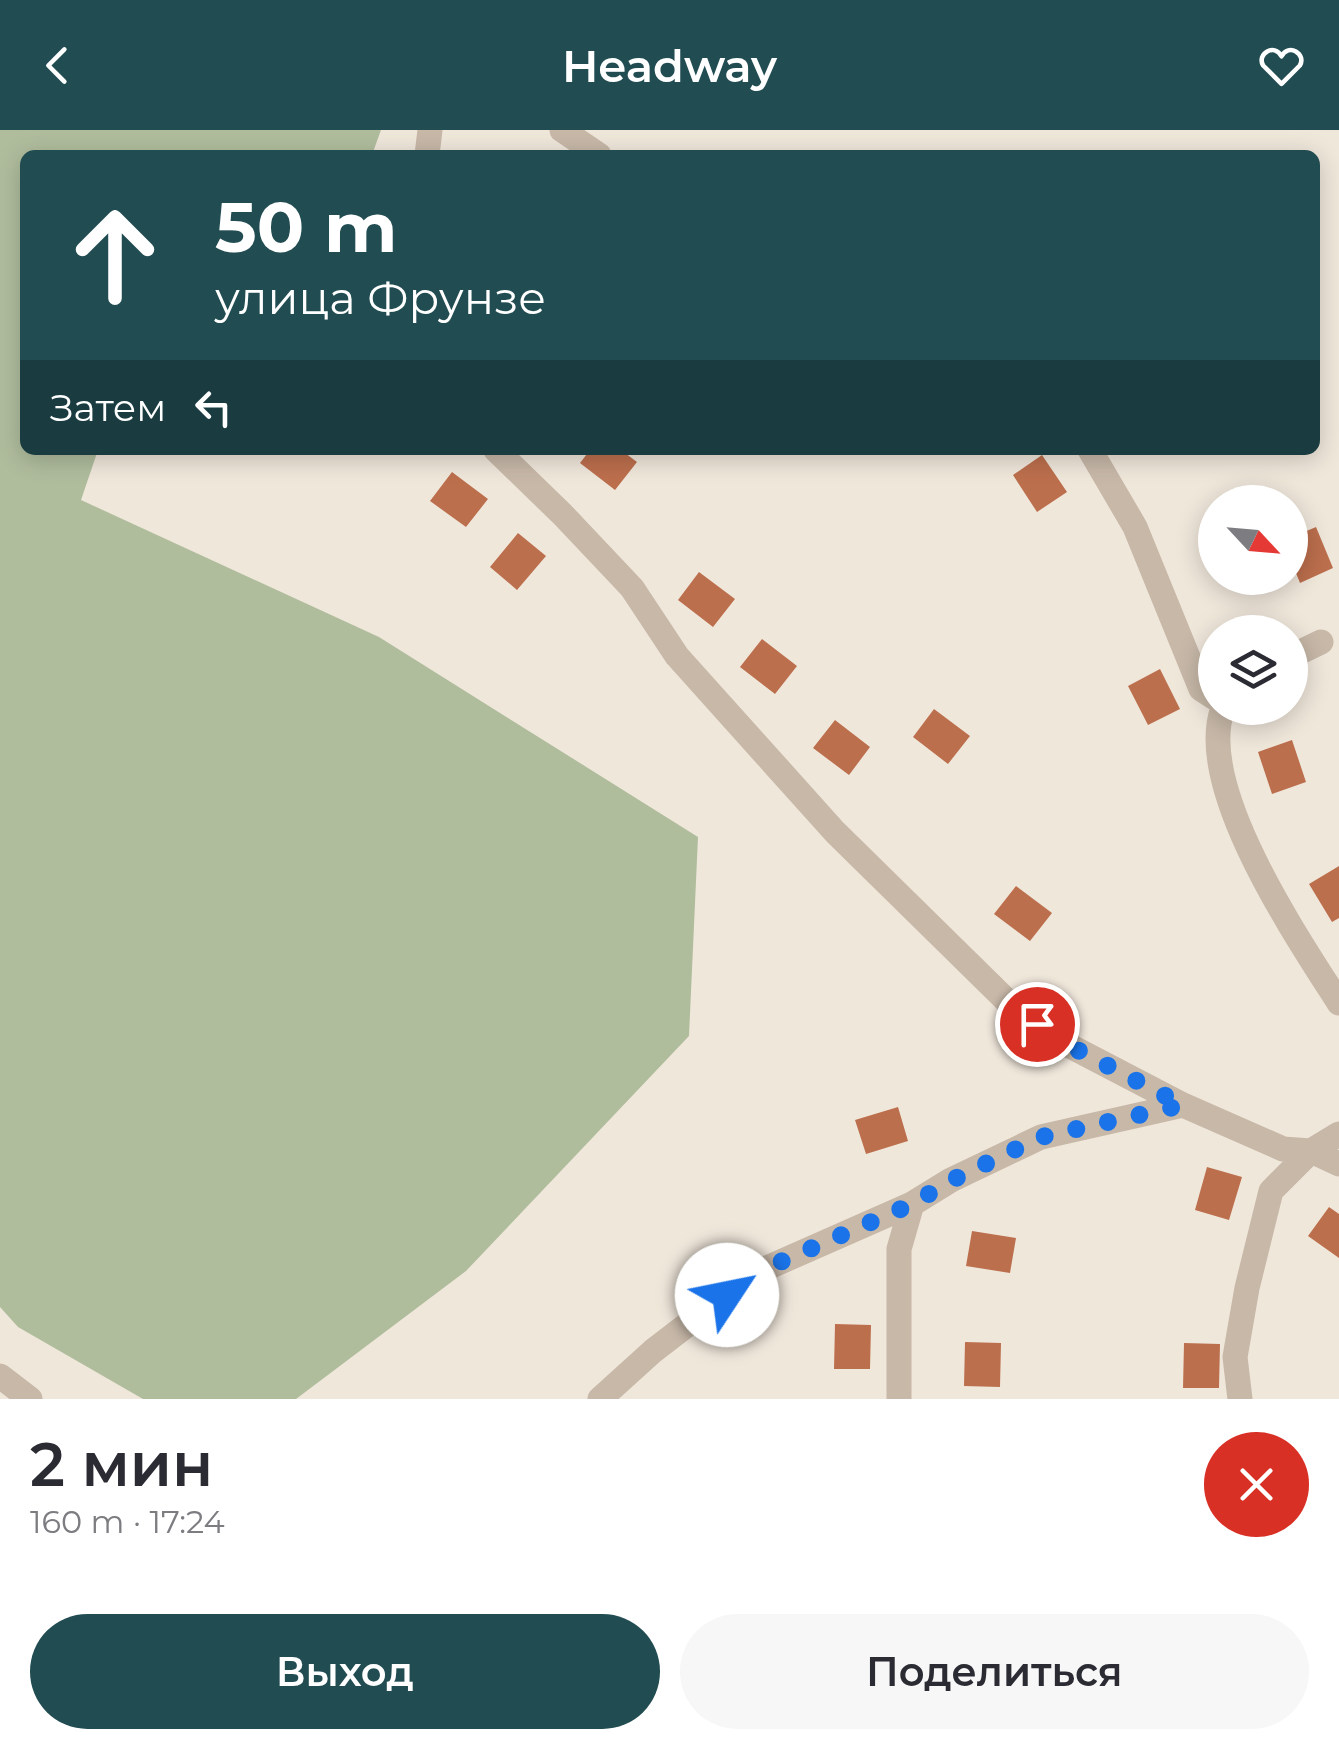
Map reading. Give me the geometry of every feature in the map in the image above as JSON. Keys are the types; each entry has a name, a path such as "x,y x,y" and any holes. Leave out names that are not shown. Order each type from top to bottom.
{"street":[{"path":"562,130 592,150"},
{"path":"501,455 632,588 677,656 835,832 1009,1003 1066,1044 1183,1105 1283,1149 1312,1151 1339,1164"},
{"path":"1093,455 1135,527 1198,679"},
{"path":"1308,648 1321,642"},
{"path":"1218,725 1220,764 1236,820 1263,875 1339,1003"},
{"path":"600,1399 653,1351 753,1274 912,1204 1041,1137 1183,1105"},
{"path":"1240,1399 1235,1357 1271,1191 1312,1151 1339,1134"},
{"path":"899,1399 899,1249 912,1204"},
{"path":"0,1376 30,1399"}],"green space":[{"path":"0,130 381,130 374,150 20,150 20,455 96,455 81,500 379,637 698,837 689,1036 466,1271 296,1399 143,1399 18,1327 0,1307"}],"building":[{"path":"586,455 628,455 637,462 615,490 580,463"},
{"path":"1042,455 1067,492 1037,512 1013,475"},
{"path":"452,472 488,499 466,527 430,501"},
{"path":"1316,527 1333,568 1308,579 1308,530"},
{"path":"518,533 546,556 517,590 490,567"},
{"path":"699,572 735,599 713,627 678,600"},
{"path":"762,639 797,666 775,694 740,667"},
{"path":"1160,669 1180,709 1148,725 1128,686"},
{"path":"934,709 970,736 948,764 913,737"},
{"path":"835,720 870,747 849,775 813,748"},
{"path":"1292,740 1306,782 1272,794 1258,752"},
{"path":"1339,866 1339,918 1332,922 1309,884"},
{"path":"1016,886 1052,913 1030,941 994,914"},
{"path":"898,1107 908,1141 866,1154 855,1120"},
{"path":"1207,1167 1242,1177 1229,1220 1195,1210"},
{"path":"1329,1207 1339,1214 1339,1258 1308,1236"},
{"path":"972,1231 1016,1238 1010,1273 966,1266"},
{"path":"835,1324 871,1325 870,1369 834,1369"},
{"path":"965,1342 1001,1343 1000,1387 964,1386"},
{"path":"1184,1343 1220,1344 1219,1388 1183,1388"}],"route":[{"path":"727,1295 753,1274 912,1204 1041,1137 1183,1105 1066,1044 1037,1024"}]}
